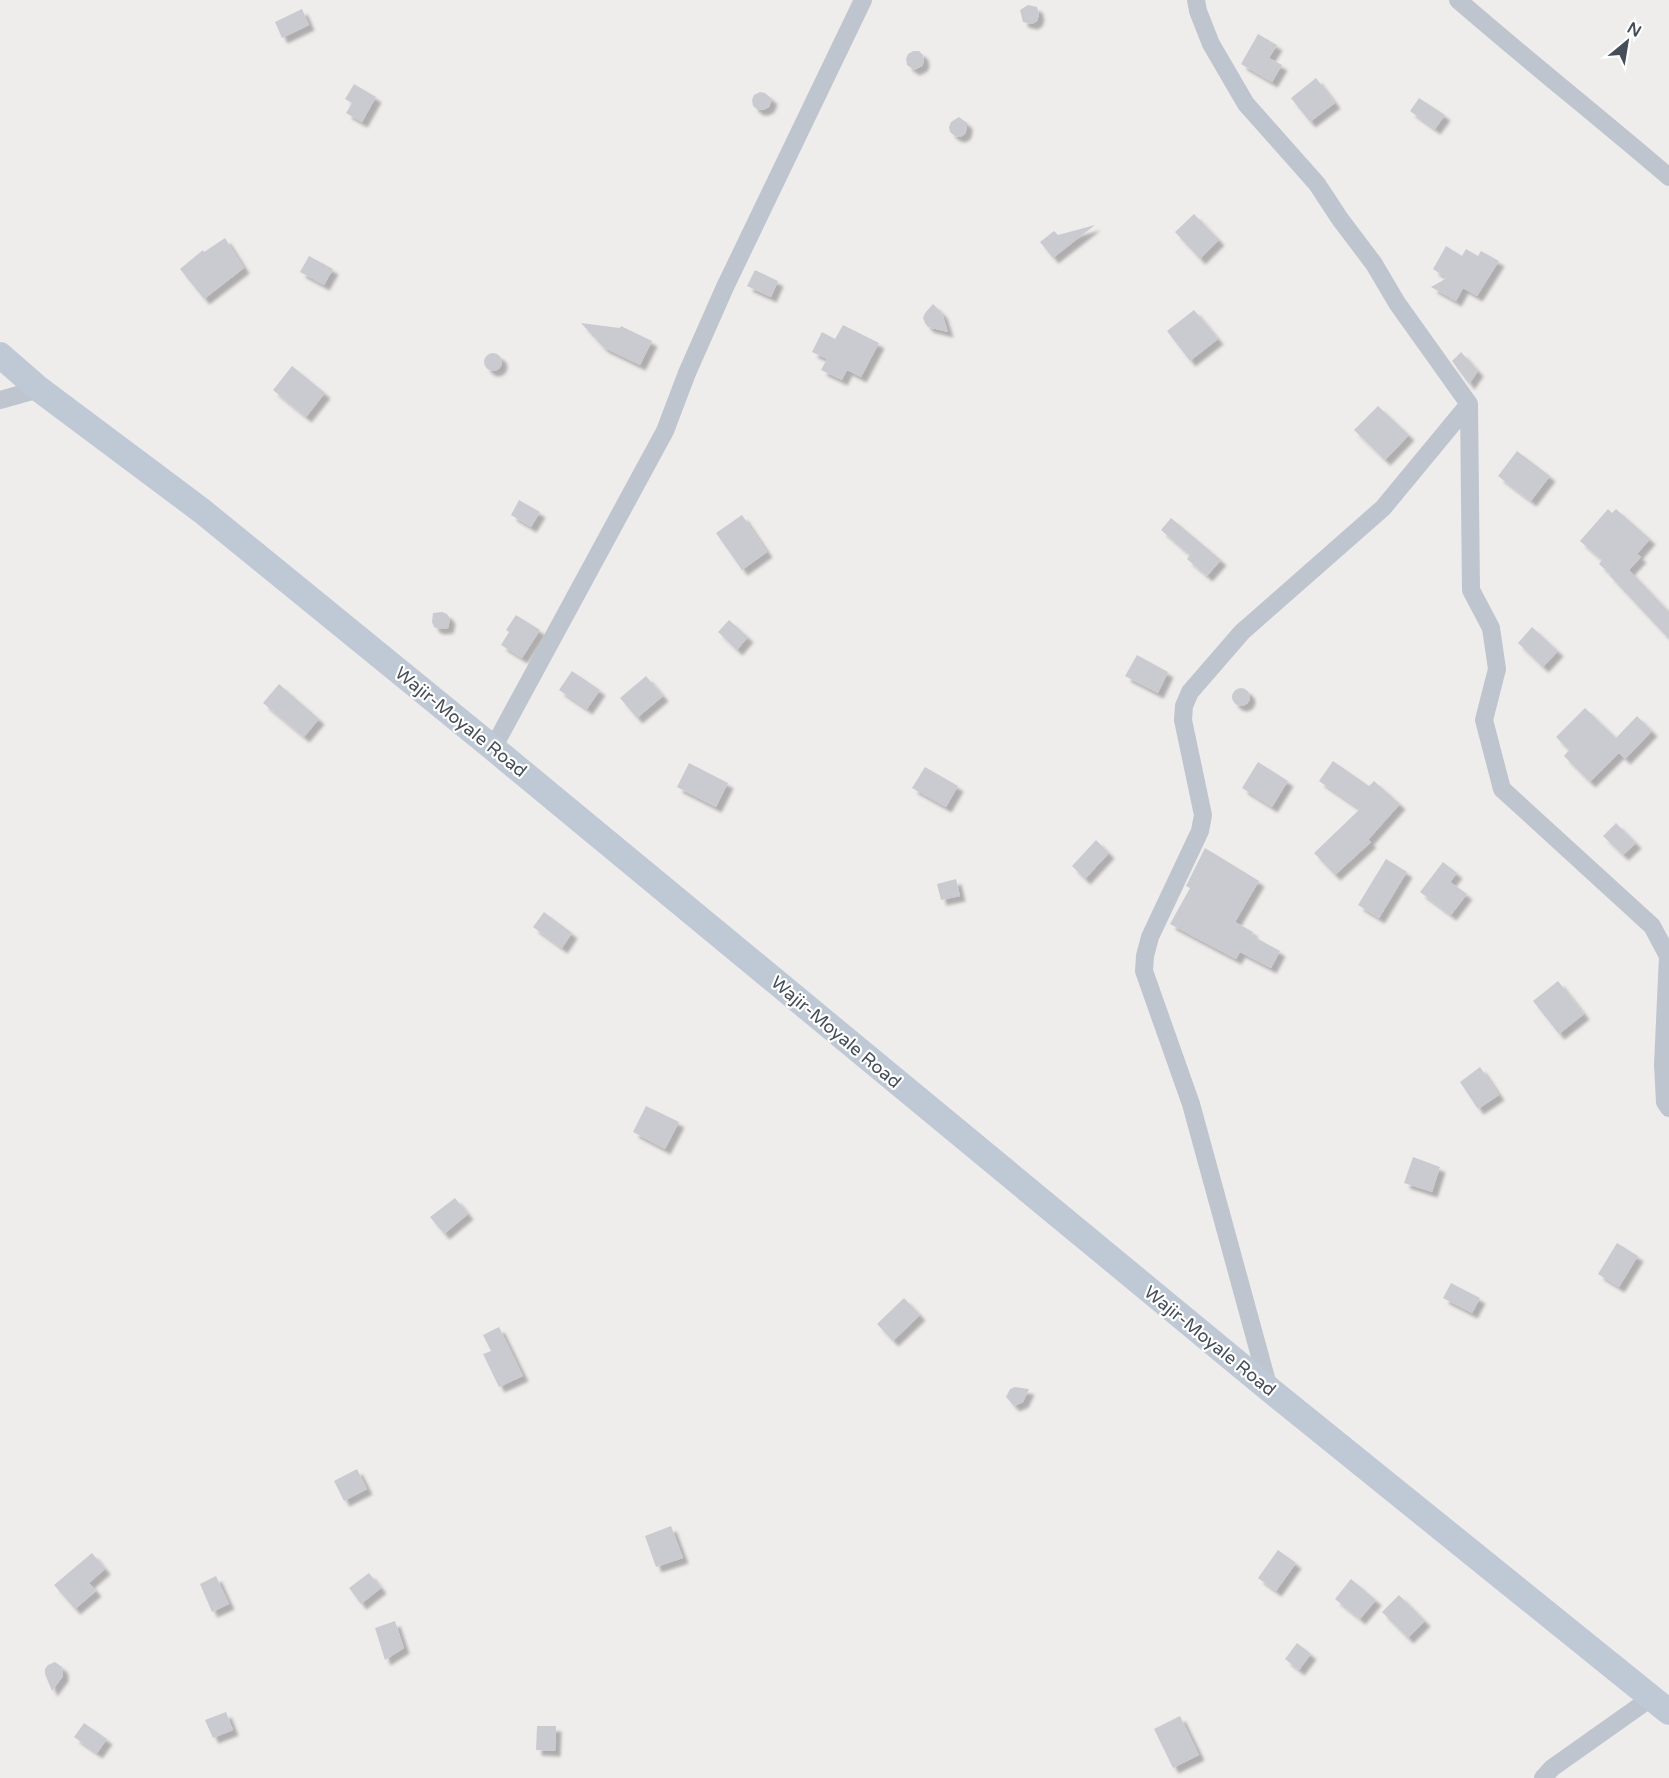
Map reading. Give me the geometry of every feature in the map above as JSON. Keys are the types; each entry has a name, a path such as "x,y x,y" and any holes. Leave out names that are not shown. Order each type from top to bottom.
{"main road":[{"name":"Wajir-Moyale Road","path":"0,355 39,389 202,511 493,748 1269,1389 1660,1705"}],"street":[{"path":"493,748 665,431 687,373 725,287 863,0"},
{"path":"1196,0 1211,44 1246,104 1317,184 1374,264 1397,303 1469,404 1471,590 1491,628 1497,669 1484,720 1502,789 1652,926 1668,955 1663,1065 1665,1102 1669,1108"},
{"path":"1458,0 1669,177"},
{"path":"0,400 39,389"},
{"path":"1269,1389 1191,1104 1144,971 1150,937 1200,831 1203,815 1183,720 1184,706 1190,692 1242,632 1383,508 1469,404"},
{"path":"1543,1778 1552,1768 1660,1705"}],"building":[{"path":"1028,5 1037,7 1039,15 1037,21 1032,24 1023,22 1020,10"},
{"path":"302,9 309,25 282,38 275,22"},
{"path":"1258,34 1277,45 1269,58 1282,65 1272,82 1241,64"},
{"path":"913,51 919,51 924,61 922,66 914,70 907,65 906,59"},
{"path":"1316,78 1335,103 1310,122 1291,98"},
{"path":"354,84 376,97 362,122 346,113 352,103 345,99"},
{"path":"760,92 772,99 769,107 763,110 758,110 753,106 752,100 754,95"},
{"path":"1419,98 1445,115 1435,129 1410,111"},
{"path":"959,117 967,123 965,134 960,137 950,132 949,127 951,122"},
{"path":"1194,214 1219,240 1200,259 1175,232"},
{"path":"1095,225 1053,258 1040,242 1054,231 1058,235"},
{"path":"225,238 244,268 204,299 180,269 203,250 204,252"},
{"path":"1446,246 1462,256 1466,249 1478,256 1481,251 1499,261 1477,296 1463,288 1456,301 1431,287 1447,278 1433,269"},
{"path":"309,256 333,269 324,285 300,272"},
{"path":"755,270 778,281 771,297 747,286"},
{"path":"933,304 942,313 948,332 928,327 925,323 923,318 925,313"},
{"path":"1194,310 1218,339 1190,361 1167,331"},
{"path":"581,323 620,328 621,326 652,341 640,365 603,347"},
{"path":"843,325 879,343 861,377 847,370 842,380 821,370 827,359 812,352 822,332 835,339"},
{"path":"1461,352 1478,371 1469,384 1452,361"},
{"path":"493,353 499,356 502,362 499,368 493,371 487,368 484,362 487,356"},
{"path":"292,366 325,393 306,417 273,390"},
{"path":"1378,406 1409,435 1385,460 1354,430"},
{"path":"1517,451 1550,476 1531,501 1498,476"},
{"path":"519,500 540,512 531,527 511,515"},
{"path":"1608,509 1612,513 1616,509 1650,539 1637,554 1641,557 1629,570 1669,612 1669,639 1599,564 1602,560 1580,541"},
{"path":"742,515 767,552 742,570 716,533"},
{"path":"1171,518 1221,560 1207,576 1187,559 1190,555 1161,530"},
{"path":"442,612 450,619 448,628 439,629 434,627 432,622 433,613"},
{"path":"516,615 540,630 522,658 501,645 509,632 506,630"},
{"path":"729,620 748,637 737,650 718,632"},
{"path":"1532,627 1558,651 1543,667 1518,643"},
{"path":"1137,655 1168,672 1158,693 1125,676"},
{"path":"572,671 600,690 587,709 559,690"},
{"path":"646,676 663,696 637,718 620,698"},
{"path":"279,684 319,719 304,737 263,703"},
{"path":"1241,688 1247,691 1250,697 1247,703 1241,706 1235,703 1232,697 1235,691"},
{"path":"1585,708 1616,738 1637,716 1652,731 1625,759 1619,753 1590,782 1564,756 1569,750 1556,737"},
{"path":"1333,761 1369,786 1374,781 1400,804 1368,840 1371,842 1335,875 1314,853 1360,809 1319,781"},
{"path":"1258,762 1288,781 1272,807 1242,788"},
{"path":"689,763 728,783 716,807 677,787"},
{"path":"925,767 958,786 946,807 912,788"},
{"path":"1616,823 1636,843 1623,855 1603,836"},
{"path":"1096,840 1109,853 1085,879 1072,866"},
{"path":"1205,848 1259,881 1235,922 1253,932 1251,935 1280,951 1271,968 1240,952 1236,959 1170,924 1190,888 1186,886"},
{"path":"1386,859 1407,872 1379,918 1358,905"},
{"path":"1443,862 1457,873 1450,882 1467,894 1451,915 1420,892"},
{"path":"956,879 960,896 941,900 937,884"},
{"path":"544,912 572,933 562,948 533,927"},
{"path":"1558,981 1584,1014 1559,1034 1533,1001"},
{"path":"1480,1067 1499,1095 1478,1109 1460,1082"},
{"path":"646,1106 679,1122 665,1149 633,1132"},
{"path":"1413,1157 1440,1167 1432,1192 1404,1183"},
{"path":"455,1198 468,1214 444,1234 430,1217"},
{"path":"1617,1243 1638,1256 1619,1287 1598,1274"},
{"path":"1451,1283 1480,1298 1472,1313 1443,1298"},
{"path":"904,1298 920,1315 893,1341 877,1324"},
{"path":"499,1327 523,1376 499,1387 483,1354 491,1351 483,1335"},
{"path":"1015,1387 1029,1389 1023,1402 1014,1406 1006,1397 1010,1389"},
{"path":"357,1469 367,1489 344,1501 334,1481"},
{"path":"671,1526 683,1558 656,1567 645,1536"},
{"path":"1278,1550 1296,1563 1276,1591 1258,1578"},
{"path":"92,1553 105,1569 89,1583 96,1591 75,1609 54,1585"},
{"path":"369,1573 381,1588 361,1604 349,1588"},
{"path":"216,1576 229,1604 212,1612 200,1584"},
{"path":"1351,1579 1376,1600 1360,1619 1335,1599"},
{"path":"1399,1595 1425,1621 1408,1638 1382,1612"},
{"path":"395,1621 404,1648 385,1660 375,1628"},
{"path":"1297,1643 1311,1654 1299,1670 1285,1659"},
{"path":"55,1662 62,1667 63,1676 52,1691 45,1669"},
{"path":"226,1712 233,1730 213,1738 205,1720"},
{"path":"1180,1716 1199,1755 1173,1768 1154,1729"},
{"path":"84,1723 107,1739 97,1753 74,1737"},
{"path":"537,1726 556,1726 555,1751 536,1750"}]}
